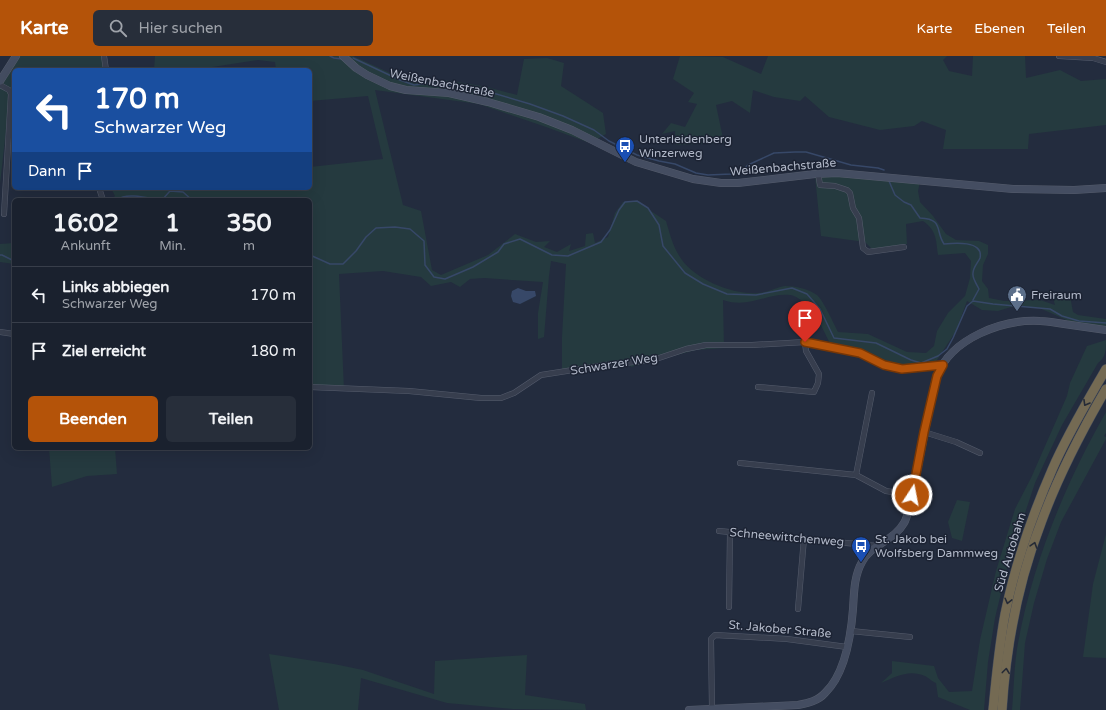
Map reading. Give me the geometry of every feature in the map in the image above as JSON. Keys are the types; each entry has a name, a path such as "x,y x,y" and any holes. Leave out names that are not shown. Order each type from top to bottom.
{"highway":[{"name":"Süd Autobahn","path":"993,710 998,655 1005,613 1015,572 1029,528 1052,469 1080,413 1106,369"},
{"name":"Süd Autobahn","path":"1002,710 1007,657 1014,615 1040,524 1068,459 1106,389"}],"main road":[{"path":"0,81 16,56"},
{"name":"Weißenbachstraße","path":"343,56 356,68 390,86 406,90 449,93 488,102 539,117 572,130 636,162 693,179 721,183 738,183 818,173 853,173 1013,189 1074,190 1106,188"},
{"name":"St. Jakober Straße","path":"689,710 798,705 812,702 825,694 832,686 842,666 851,631 855,584 858,569 863,560 878,546 893,536 904,523 912,495 924,432 937,376 943,365 955,351 971,339 989,329 1014,322 1041,321 1106,330"}],"street":[{"path":"104,56 106,68"},
{"path":"1059,56 1093,58 1106,62"},
{"path":"0,85 9,90 11,94 4,214"},
{"path":"818,173 820,185 835,186 850,192 853,208 858,218 863,248 868,252 904,247"},
{"path":"0,332 12,334"},
{"path":"758,387 814,392 818,383 819,374 806,351 805,342"},
{"name":"Schwarzer Weg","path":"312,387 409,391 481,398 500,398 514,392 541,375 605,365 653,360 686,349 706,345 752,345 805,342 860,353 884,365 902,369 943,365"},
{"path":"856,475 872,393"},
{"path":"924,432 956,442 980,453"},
{"path":"740,462 856,475 886,491 912,495"},
{"name":"Schneewittchenweg","path":"719,531 878,546"},
{"path":"729,607 730,532"},
{"path":"798,609 804,538"},
{"path":"851,631 910,637"},
{"name":"St. Jakober Straße","path":"712,709 711,639 715,635 787,639 847,647"}],"green space":[{"path":"20,56 102,56 104,68 12,68"},
{"path":"155,56 353,56 403,79 420,82 429,79 452,81 487,87 517,95 524,59 547,58 564,63 561,86 603,113 606,134 592,142 587,142 479,104 375,90 403,205 421,211 432,270 441,275 488,255 515,234 536,242 550,241 544,247 557,252 571,244 569,251 585,246 586,234 593,233 595,243 608,237 615,213 623,202 636,201 666,221 674,246 682,260 696,274 706,280 727,289 748,293 761,293 785,286 797,287 817,295 838,332 868,334 907,352 926,353 934,346 937,331 948,313 965,296 970,278 971,261 965,253 938,255 935,236 931,228 923,221 906,224 907,244 872,249 865,242 821,236 815,176 843,174 920,182 918,191 920,202 933,216 946,234 956,240 979,241 988,245 988,254 983,265 982,281 988,289 989,298 1004,301 1040,300 1055,305 1053,298 1045,295 1050,290 1057,296 1070,296 1073,312 1078,315 1106,319 1106,327 1069,321 1037,307 1011,307 998,311 982,310 967,301 956,331 935,363 915,367 889,364 861,349 830,343 817,317 808,305 794,296 781,295 741,303 723,300 724,348 696,350 631,367 628,360 562,370 562,337 566,264 551,261 544,337 538,339 538,313 543,282 484,278 470,279 460,287 451,282 431,286 421,277 383,271 339,274 344,390 312,388 312,198 113,198 115,196 112,190 312,190 312,167 383,159 368,96 312,101 312,68 276,68 275,62 258,60 206,68 154,68"},
{"path":"680,56 723,57 761,74 768,56 947,56 943,60 949,71 972,76 973,56 1025,56 1026,78 1060,70 1081,81 1106,79 1106,125 1029,134 1028,149 943,149 946,130 922,121 914,126 880,130 829,117 805,96 800,101 774,97 753,90 750,113 732,101 716,105 724,143 676,145 675,131 662,134 671,123 685,127 697,104 688,102 694,93 673,79"},
{"path":"12,68 12,113 8,113 0,184 0,87"},
{"path":"12,243 12,264 0,262 0,244"},
{"path":"1106,340 1106,350 1104,356 1098,363 1062,425 1035,483 1008,564 995,618 988,662 984,710 970,710 938,697 936,683 919,674 913,673 902,675 881,683 892,673 892,661 934,666 938,678 949,692 972,691 980,640 996,571 1015,509 1031,478 1087,346"},
{"path":"1106,412 1106,433 1104,436 1106,439 1061,522 1047,559 1034,603 1025,643 1020,710 1012,710 1018,643 1032,583 1052,524 1064,495"},
{"path":"49,450 115,450 117,474 87,476 52,487"},
{"path":"957,500 970,502 962,541 952,538 948,522"},
{"path":"1106,534 1106,658 1083,657 1093,584"},
{"path":"269,654 363,670 434,694 435,661 527,655 525,695 585,704 586,710 513,709 447,703 361,678 358,710 279,710"}],"water":[{"path":"518,288 526,291 535,291 536,296 520,304 513,302 511,296 512,291"}],"waterway":[{"path":"330,56 342,59"},
{"path":"353,58 414,85 430,83 476,88 530,104 563,116 594,130 609,141 637,155 675,164 696,173 708,175 731,174 741,171 748,165 774,153 795,152 806,152 851,165 884,170"},
{"path":"889,181 895,195 911,205 920,218 928,219 936,223 944,244 960,243 973,245 980,252 980,258 973,272 974,280 979,289 973,300"},
{"path":"164,198 170,191 183,192 190,198"},
{"path":"121,198 126,196 148,198"},
{"path":"312,256 330,264 343,264 356,251 366,237 376,228 395,227 410,229 424,241 425,265 434,277 445,279 473,267 498,252 504,244 520,239 552,255 568,256 601,242 610,230 619,210 625,202 637,201 648,208 659,225 663,246 685,273 703,284 727,294 756,295 792,288 807,294 820,309 834,338 876,343 911,360 921,363 938,356 947,349 967,306 973,301 1050,309 1062,316 1079,321 1106,323"},
{"path":"0,255 12,260"}],"place":[{"name":"Unterleidenberg Winzerweg","path":"625,163"},
{"name":"Freiraum","path":"1017,312"},
{"name":"St. Jakob bei Wolfsberg Dammweg","path":"861,563"}],"route":[{"path":"805,342 860,353 884,365 902,369 943,365 937,376 924,432 912,495"}]}
